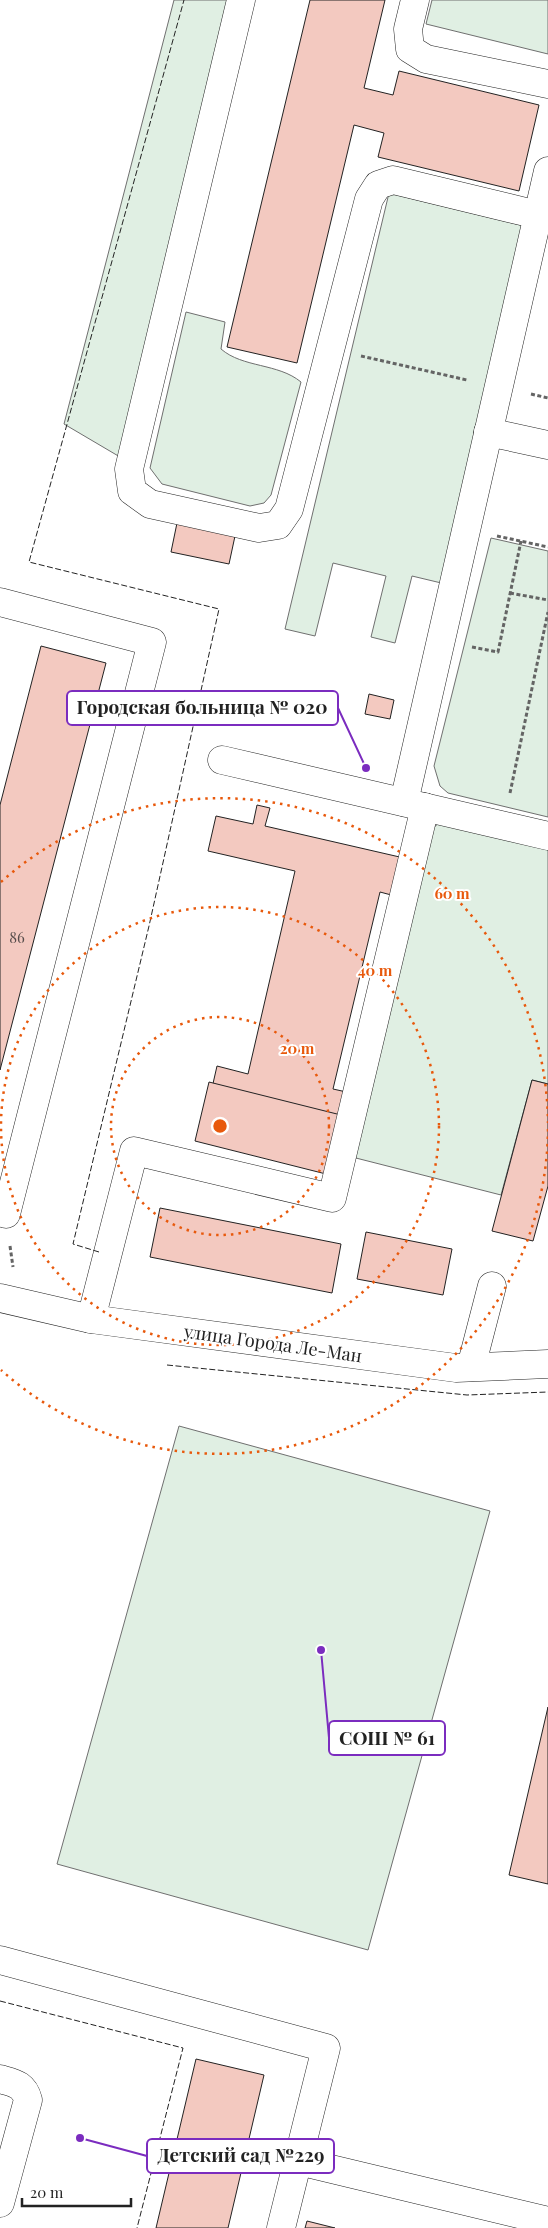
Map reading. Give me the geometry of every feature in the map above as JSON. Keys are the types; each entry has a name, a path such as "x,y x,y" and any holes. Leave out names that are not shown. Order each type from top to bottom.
{"street":[{"path":"241,0 129,469 132,491 150,504 259,528 278,525 289,509 369,199 378,185 393,180 538,215"},
{"path":"415,0 408,29 410,50 426,59 548,84"},
{"path":"91,1319 134,1151 332,1198 415,805 441,640 548,171"},
{"path":"488,432 548,444"},
{"path":"0,602 152,642 3,1213"},
{"path":"222,760 548,836"},
{"path":"471,1367 492,1286"},
{"name":"улица Города Ле-Ман","path":"9,1300 91,1319 446,1367 548,1364"},
{"path":"0,1960 326,2048 281,2228"},
{"path":"0,2079 20,2085 26,2090 28,2100 0,2203"},
{"path":"298,2160 548,2221"}],"path":[{"path":"330,349 548,398"},
{"path":"466,530 548,547"},
{"path":"441,640 498,652 521,542"},
{"path":"510,593 548,600"},
{"path":"504,826 548,612"},
{"path":"3,1213 9,1300"}],"green space":[{"path":"174,0 232,0 120,457 64,424"},
{"path":"432,0 548,0 548,54 426,24"},
{"path":"389,193 529,227 458,587 412,576 395,643 371,637 386,576 333,563 315,636 285,629"},
{"path":"186,312 225,322 221,349 230,355 282,372 301,382 271,495 264,503 250,506 162,484 150,468"},
{"path":"491,538 548,551 548,817 448,793 440,786 434,766"},
{"path":"441,821 548,848 548,1084 532,1080 501,1195 352,1157 431,830"},
{"path":"179,1426 490,1511 368,1950 57,1864"}],"building":[{"path":"310,0 385,0 364,88 393,95 399,71 539,105 519,191 378,157 384,133 354,125 297,363 227,347"},
{"path":"177,523 235,536 229,564 171,552"},
{"path":"41,646 106,663 0,1070 0,805"},
{"path":"369,694 394,700 390,719 365,714"},
{"path":"257,805 270,808 265,826 404,858 395,896 380,892 333,1089 351,1093 337,1154 204,1123 217,1066 248,1074 295,871 208,851 216,816 253,824"},
{"path":"532,1080 548,1084 548,1186 533,1241 492,1231"},
{"path":"209,1082 345,1116 330,1175 195,1141"},
{"path":"160,1208 341,1244 332,1293 150,1257"},
{"path":"366,1232 452,1249 443,1295 357,1279"},
{"path":"548,1707 548,1884 509,1875"},
{"path":"196,2059 264,2075 228,2228 156,2228"},
{"path":"307,2221 335,2228 305,2228"}],"fence":[{"path":"99,1252 73,1244 149,926 219,609 29,562 184,0"},
{"path":"167,1365 467,1395 548,1392"},
{"path":"0,2001 183,2048 137,2228"}],"place":[{"name":"Городская больница № 020","path":"366,768"},
{"name":"СОШ № 61","path":"321,1650"},
{"name":"Детский сад №229","path":"80,2138"}]}
